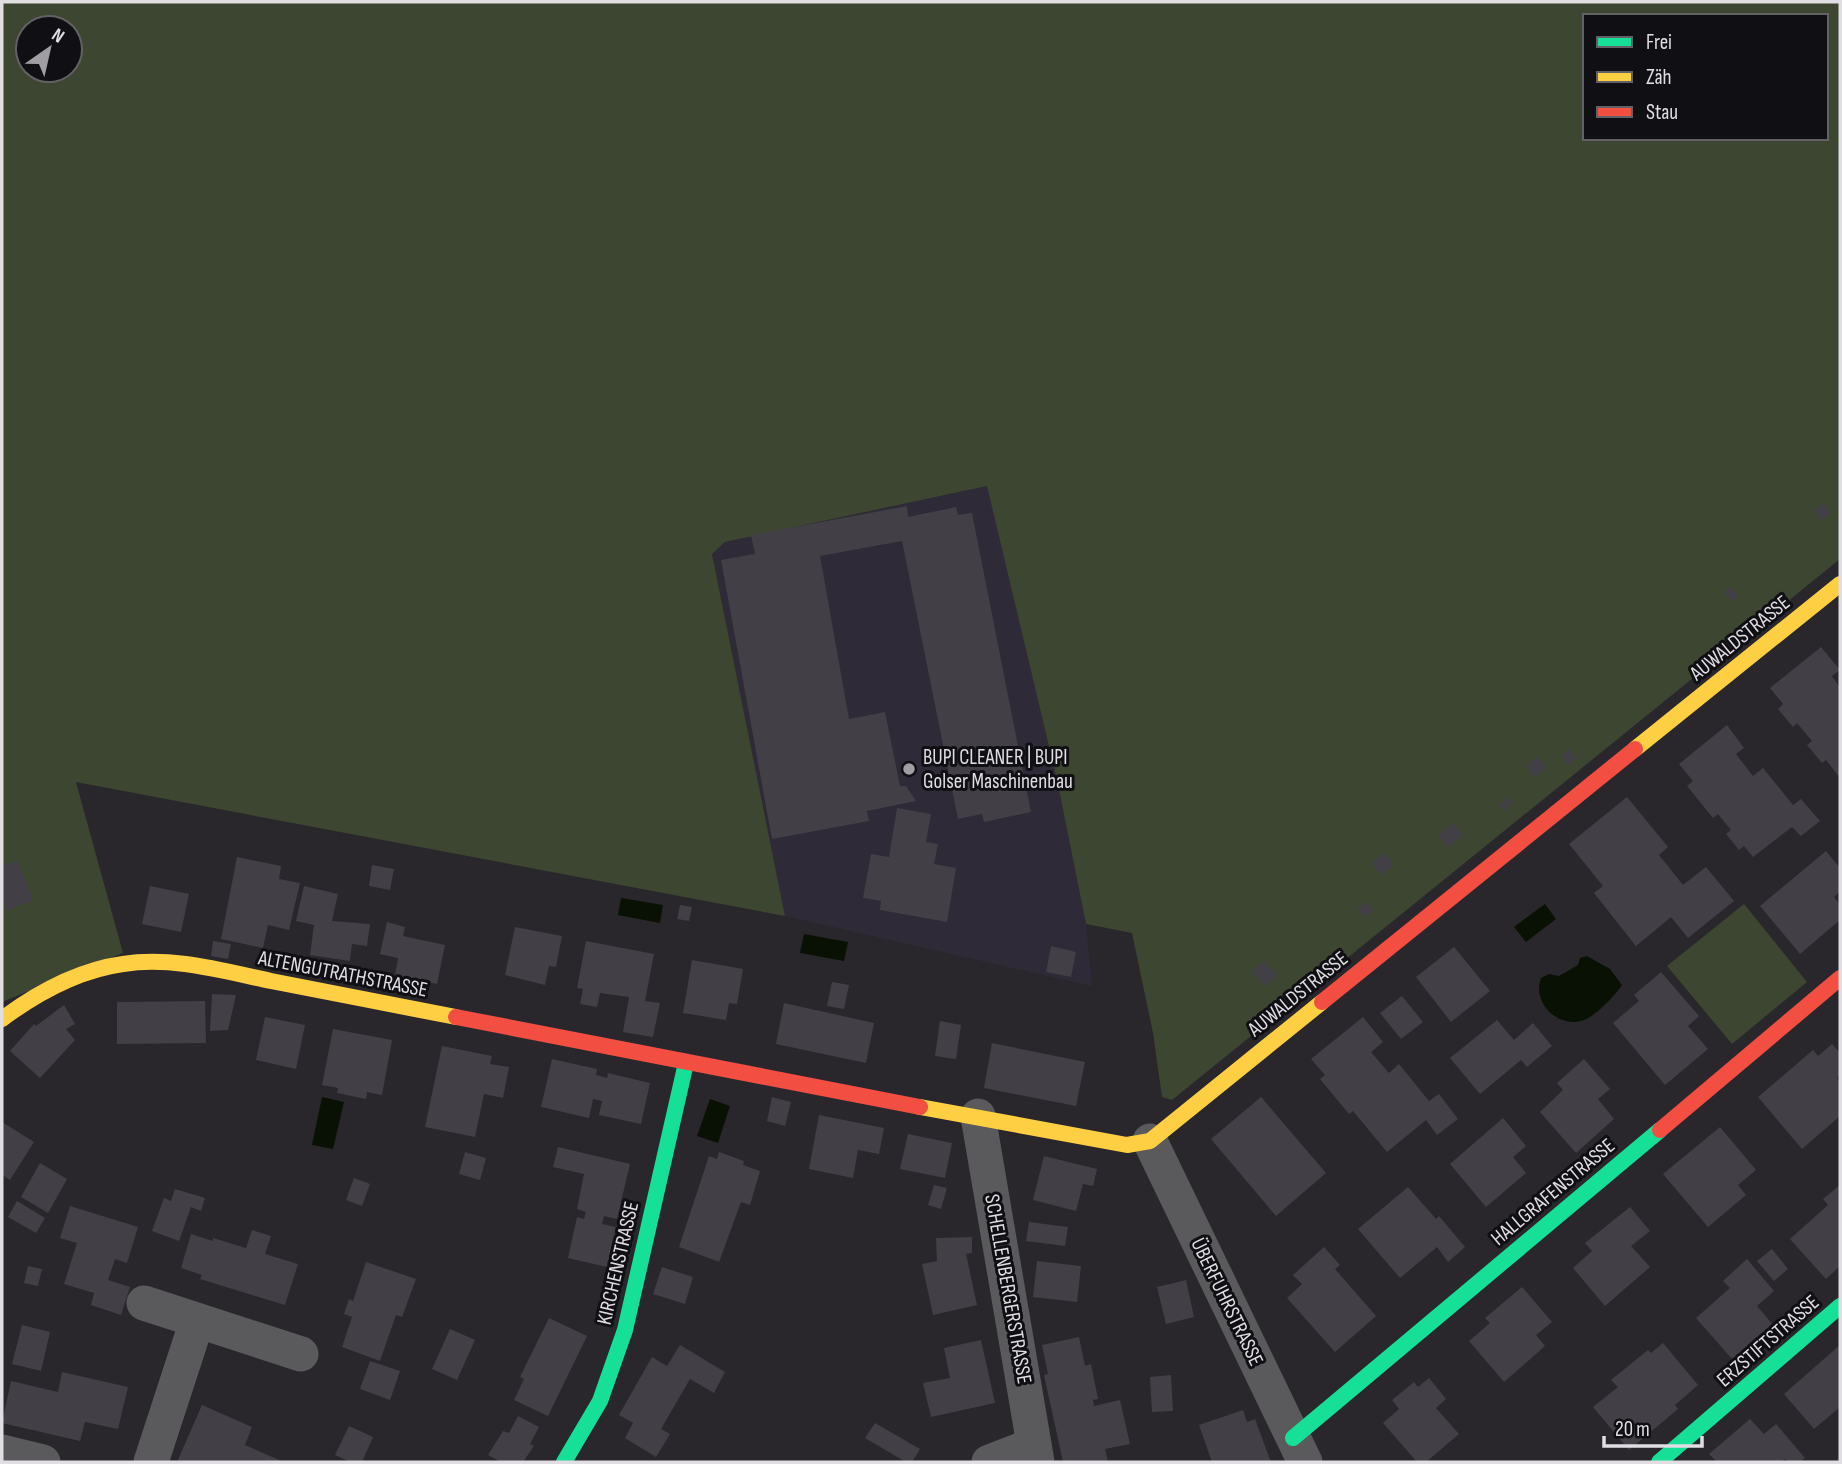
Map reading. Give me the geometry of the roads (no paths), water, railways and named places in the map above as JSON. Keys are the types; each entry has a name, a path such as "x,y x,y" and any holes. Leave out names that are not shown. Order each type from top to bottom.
{"street":[{"name":"AUWALDSTRASSE","path":"1150,1141 1840,584"},
{"name":"ALTENGUTRATHSTRASSE","path":"2,1019 20,1004 72,978 125,963 192,965 686,1063"},
{"name":"HALLGRAFENSTRASSE","path":"1299,1450 1840,978"},
{"path":"686,1063 1127,1145 1150,1141"},
{"name":"KIRCHENSTRASSE","path":"564,1462 600,1401 625,1330 686,1063"},
{"name":"SCHELLENBERGERSTRASSE","path":"978,1116 1035,1454"},
{"name":"ÜBERFUHRSTRASSE","path":"1150,1141 1299,1450"},
{"path":"144,1303 301,1354"},
{"name":"ERZSTIFTSTRASSE","path":"1659,1462 1840,1306"},
{"path":"151,1462 197,1321"},
{"path":"2,1452 43,1462"},
{"path":"989,1462 1035,1454"}],"place":[{"name":"BUPI CLEANER | BUPI Golser Maschinenbau","path":"909,769"}]}
